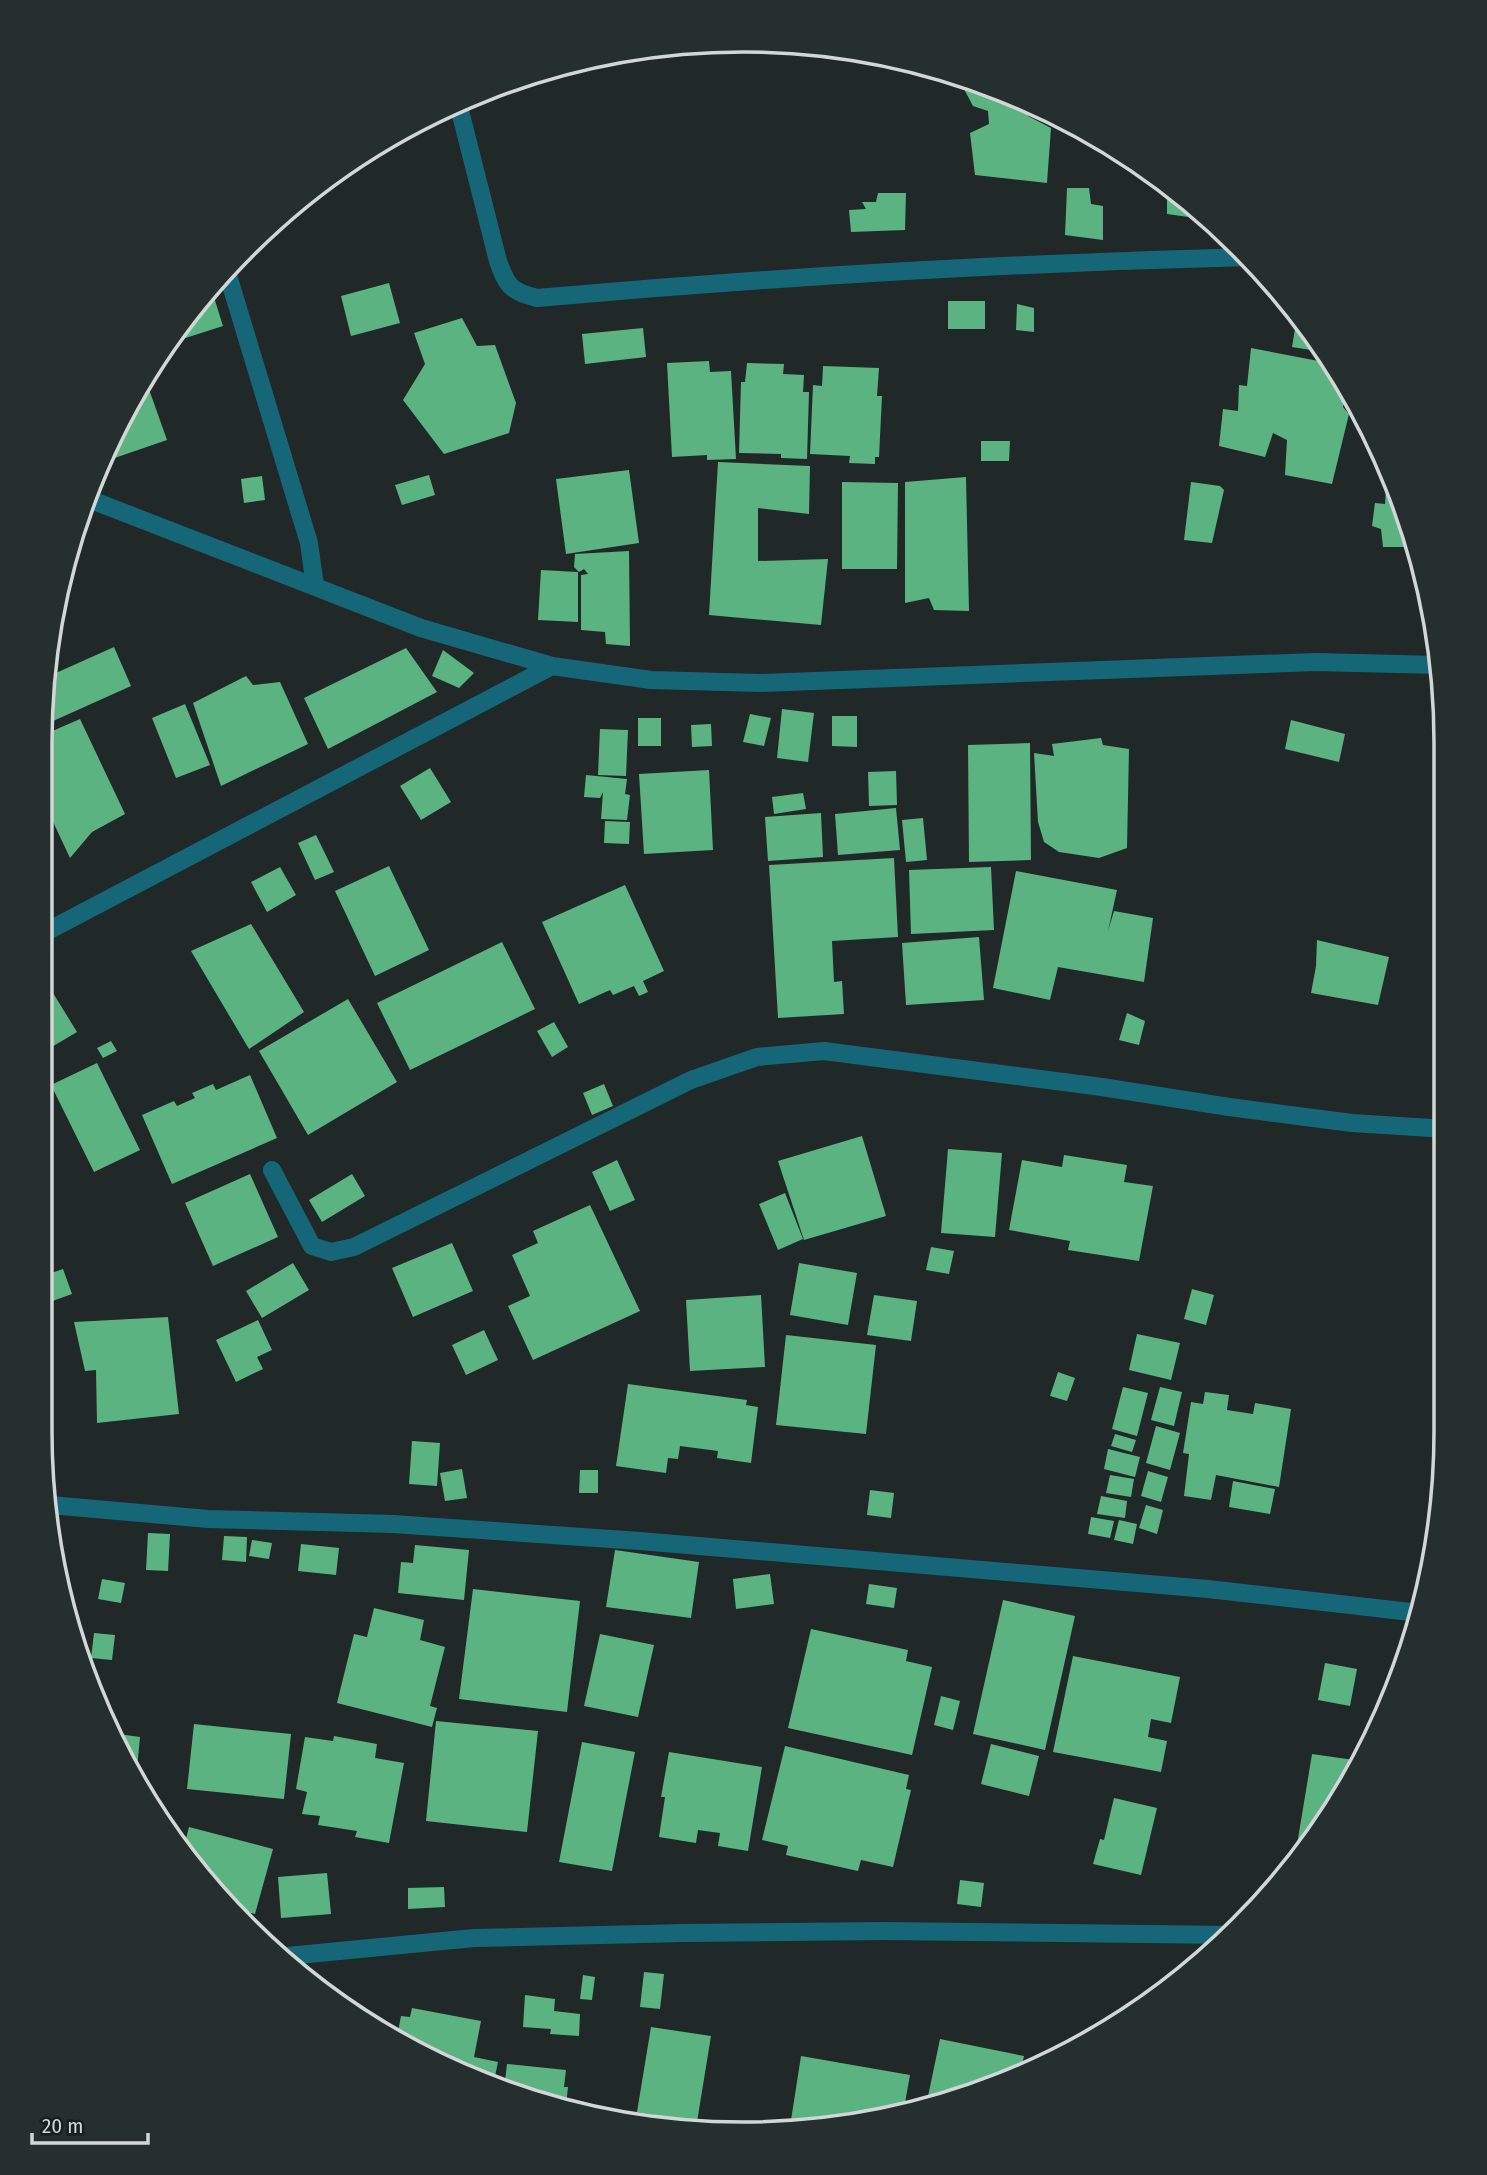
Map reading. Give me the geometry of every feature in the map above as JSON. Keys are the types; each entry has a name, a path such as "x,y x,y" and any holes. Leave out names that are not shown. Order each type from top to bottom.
{"street":[{"path":"460,114 506,283 518,293 537,298 748,281 1091,261 1234,257"},
{"path":"230,282 309,542 315,586"},
{"path":"96,502 421,628 552,666 651,680 760,683 1315,662 1430,665"},
{"path":"52,928 552,666"},
{"path":"272,1170 312,1246 331,1252 354,1247 691,1080 757,1057 824,1051 1352,1123 1434,1128"},
{"path":"57,1506 208,1519 393,1524 735,1548 1208,1588 1410,1612"},
{"path":"293,1955 474,1938 659,1933 884,1931 1216,1935"}],"building":[{"path":"965,89 1008,105 1051,128 1047,183 975,175 970,133 989,124 988,111 973,106"},
{"path":"1067,188 1089,188 1091,204 1103,206 1103,240 1065,235"},
{"path":"878,193 906,193 905,230 851,232 849,210 866,209 862,202 876,202"},
{"path":"1167,197 1191,217 1167,214"},
{"path":"389,283 400,323 351,336 341,296"},
{"path":"215,299 223,326 184,338"},
{"path":"948,301 985,301 985,329 948,329"},
{"path":"1017,304 1034,308 1034,332 1016,330"},
{"path":"462,318 477,346 495,345 516,403 509,433 444,454 403,400 425,364 414,333"},
{"path":"643,328 646,357 585,364 582,334"},
{"path":"1295,328 1311,350 1292,347"},
{"path":"1251,348 1319,361 1349,414 1332,484 1285,475 1287,440 1273,433 1265,457 1219,446 1223,409 1238,411 1239,385 1247,386"},
{"path":"709,361 710,372 731,371 736,459 707,460 707,455 672,457 667,363"},
{"path":"747,363 784,364 783,374 804,375 803,392 809,392 807,459 781,458 781,454 739,453 741,382 745,382"},
{"path":"823,366 879,368 877,396 882,396 879,457 875,457 875,464 849,463 850,456 810,454 813,385 822,386"},
{"path":"150,391 167,440 115,458"},
{"path":"981,441 1010,441 1009,461 981,461"},
{"path":"718,462 810,466 809,514 758,508 758,561 828,559 821,625 709,615"},
{"path":"629,470 639,543 566,554 556,479"},
{"path":"429,475 435,495 402,505 395,485"},
{"path":"262,476 265,500 244,503 241,479"},
{"path":"966,477 969,611 934,610 929,598 905,603 905,482"},
{"path":"842,482 898,483 897,569 842,569"},
{"path":"1191,482 1220,486 1224,490 1212,543 1184,540"},
{"path":"1386,489 1407,553 1405,547 1383,547 1381,529 1372,526 1375,503 1385,504"},
{"path":"629,551 630,646 606,644 605,632 581,630 581,575 588,574 584,569 579,572 574,567 575,554"},
{"path":"541,570 578,572 578,622 538,620"},
{"path":"114,647 131,686 53,721 56,673"},
{"path":"406,648 437,692 328,749 304,698"},
{"path":"443,650 474,673 459,688 432,676"},
{"path":"246,676 253,685 280,682 308,744 221,786 193,703"},
{"path":"185,704 210,765 176,778 152,718"},
{"path":"782,709 814,713 808,762 777,758"},
{"path":"750,714 771,718 764,746 743,742"},
{"path":"832,716 857,716 857,747 832,746"},
{"path":"638,718 661,718 661,746 638,746"},
{"path":"80,719 125,814 92,832 70,858 52,820 53,731"},
{"path":"1291,720 1345,734 1339,762 1285,749"},
{"path":"711,724 712,746 692,747 691,725"},
{"path":"600,729 628,730 626,776 598,775"},
{"path":"1101,738 1103,745 1129,749 1127,848 1099,858 1059,852 1044,842 1038,822 1034,753 1054,756 1052,744"},
{"path":"1030,743 1031,860 969,862 968,745"},
{"path":"430,768 451,802 421,820 400,786"},
{"path":"709,770 713,850 644,854 639,774"},
{"path":"896,771 897,805 869,806 868,772"},
{"path":"586,775 627,779 625,794 630,795 627,820 601,819 603,792 600,798 584,797"},
{"path":"803,793 806,809 774,814 772,797"},
{"path":"896,808 900,850 838,855 835,814"},
{"path":"821,813 823,857 768,861 765,817"},
{"path":"923,818 927,860 906,862 902,820"},
{"path":"605,821 630,822 629,844 604,843"},
{"path":"316,835 334,872 315,880 298,843"},
{"path":"894,858 898,937 832,941 834,982 842,981 844,1014 778,1018 769,865"},
{"path":"389,866 429,950 375,976 335,891"},
{"path":"280,867 296,895 267,912 251,882"},
{"path":"991,867 994,930 911,934 909,870"},
{"path":"1016,871 1117,890 1108,931 1114,911 1153,918 1144,982 1058,967 1050,1000 993,988"},
{"path":"625,885 664,971 643,981 648,992 639,996 634,986 613,995 610,990 579,1004 542,922"},
{"path":"251,924 304,1012 249,1049 191,951"},
{"path":"979,937 984,1000 906,1005 902,943"},
{"path":"1317,940 1389,957 1378,1005 1311,993"},
{"path":"502,942 535,1009 410,1070 377,1003"},
{"path":"52,991 77,1032 52,1047"},
{"path":"348,999 397,1082 308,1135 259,1051"},
{"path":"1127,1013 1145,1021 1139,1045 1119,1040"},
{"path":"554,1022 568,1047 552,1057 537,1031"},
{"path":"111,1041 117,1051 103,1058 97,1048"},
{"path":"97,1063 140,1150 94,1172 52,1085"},
{"path":"250,1075 277,1138 172,1184 142,1115 174,1101 177,1106 195,1098 192,1093 213,1084 216,1090"},
{"path":"604,1084 613,1106 592,1115 583,1093"},
{"path":"862,1136 886,1216 804,1240 778,1161"},
{"path":"948,1149 1002,1153 995,1237 941,1233"},
{"path":"1064,1155 1127,1165 1124,1182 1153,1186 1139,1261 1068,1250 1070,1241 1009,1230 1022,1160 1062,1167"},
{"path":"617,1160 635,1200 610,1211 592,1172"},
{"path":"250,1174 278,1237 213,1266 185,1203"},
{"path":"352,1174 365,1196 322,1222 309,1200"},
{"path":"785,1193 803,1239 778,1250 759,1204"},
{"path":"590,1205 640,1311 533,1360 508,1306 530,1296 512,1255 538,1243 533,1231"},
{"path":"452,1243 473,1291 413,1317 392,1268"},
{"path":"931,1247 954,1251 949,1274 926,1270"},
{"path":"293,1263 309,1290 262,1318 246,1291"},
{"path":"799,1263 857,1273 848,1325 790,1315"},
{"path":"63,1269 72,1294 52,1301 52,1273"},
{"path":"1192,1289 1214,1295 1206,1325 1184,1319"},
{"path":"761,1295 765,1367 690,1371 686,1300"},
{"path":"874,1295 917,1301 911,1341 867,1335"},
{"path":"168,1317 179,1414 97,1423 96,1370 85,1371 74,1322"},
{"path":"258,1320 272,1350 257,1357 263,1369 236,1382 216,1340"},
{"path":"484,1330 498,1360 466,1375 452,1345"},
{"path":"1137,1334 1180,1343 1171,1380 1129,1370"},
{"path":"786,1335 876,1345 866,1434 776,1425"},
{"path":"1058,1372 1075,1378 1067,1401 1050,1396"},
{"path":"628,1384 747,1400 746,1405 758,1407 751,1463 717,1458 718,1451 680,1446 678,1459 668,1458 666,1473 616,1466"},
{"path":"1123,1387 1148,1393 1137,1436 1112,1429"},
{"path":"1160,1387 1182,1392 1174,1426 1151,1420"},
{"path":"1205,1392 1229,1395 1227,1410 1253,1414 1255,1403 1291,1409 1279,1487 1216,1475 1211,1500 1184,1496 1189,1454 1183,1453 1191,1402 1203,1404"},
{"path":"1156,1426 1180,1433 1170,1470 1146,1463"},
{"path":"1115,1434 1136,1440 1132,1452 1111,1446"},
{"path":"412,1441 440,1443 437,1486 409,1484"},
{"path":"1108,1449 1140,1457 1135,1477 1104,1469"},
{"path":"462,1469 467,1498 445,1501 440,1473"},
{"path":"580,1470 598,1470 598,1493 579,1493"},
{"path":"1148,1471 1168,1477 1161,1502 1141,1496"},
{"path":"1110,1475 1134,1479 1131,1497 1106,1493"},
{"path":"1233,1481 1275,1489 1270,1514 1229,1507"},
{"path":"870,1490 894,1493 891,1518 867,1515"},
{"path":"1101,1496 1127,1501 1125,1518 1097,1514"},
{"path":"1146,1505 1163,1510 1157,1534 1139,1528"},
{"path":"1091,1517 1114,1521 1110,1538 1088,1534"},
{"path":"1119,1520 1137,1524 1133,1544 1114,1540"},
{"path":"148,1533 170,1534 168,1571 146,1570"},
{"path":"224,1536 247,1537 246,1562 222,1560"},
{"path":"252,1540 272,1543 269,1559 249,1556"},
{"path":"301,1544 339,1548 336,1575 298,1571"},
{"path":"415,1545 469,1550 464,1600 398,1593 401,1562 413,1563"},
{"path":"615,1550 699,1562 691,1618 606,1607"},
{"path":"770,1574 774,1604 736,1609 733,1579"},
{"path":"102,1579 125,1583 121,1603 98,1599"},
{"path":"869,1584 897,1588 894,1608 866,1604"},
{"path":"473,1589 580,1601 567,1712 459,1699"},
{"path":"1003,1600 1075,1616 1045,1750 973,1734"},
{"path":"374,1608 424,1620 420,1640 445,1647 430,1706 437,1708 432,1727 337,1703 354,1634 367,1637"},
{"path":"811,1629 908,1650 906,1661 932,1667 912,1755 788,1728"},
{"path":"94,1633 115,1635 112,1660 91,1658"},
{"path":"600,1634 654,1645 638,1717 584,1706"},
{"path":"1073,1656 1180,1677 1171,1723 1151,1719 1148,1737 1167,1741 1161,1772 1053,1752"},
{"path":"1325,1663 1357,1669 1350,1706 1318,1700"},
{"path":"941,1696 960,1701 953,1730 934,1725"},
{"path":"436,1721 538,1731 527,1832 426,1821"},
{"path":"194,1724 291,1734 284,1799 187,1789"},
{"path":"123,1735 140,1737 138,1763"},
{"path":"334,1736 377,1744 375,1758 404,1763 389,1843 355,1837 357,1831 318,1825 320,1816 302,1814 307,1792 296,1789 305,1737 333,1741"},
{"path":"582,1742 635,1752 612,1871 559,1862"},
{"path":"991,1744 1039,1756 1029,1796 981,1784"},
{"path":"785,1746 909,1775 906,1789 911,1790 893,1867 861,1860 858,1871 786,1855 788,1846 762,1840"},
{"path":"669,1752 762,1767 748,1851 718,1846 720,1833 698,1830 696,1843 659,1837 665,1797 661,1797"},
{"path":"1312,1754 1351,1760 1318,1815 1297,1845"},
{"path":"1114,1798 1157,1808 1141,1875 1093,1864 1100,1839 1104,1840"},
{"path":"189,1827 273,1849 255,1914 248,1912 224,1887 186,1839"},
{"path":"327,1873 331,1914 281,1918 278,1877"},
{"path":"960,1880 984,1883 981,1907 957,1904"},
{"path":"444,1887 445,1907 408,1909 408,1888"},
{"path":"644,1972 664,1974 660,2009 640,2007"},
{"path":"583,1975 595,1977 592,2000 580,1999"},
{"path":"525,1995 555,1999 554,2011 580,2014 579,2036 550,2034 551,2029 523,2027"},
{"path":"412,2008 481,2021 474,2057 498,2062 495,2076 398,2030 401,2016 410,2017"},
{"path":"651,2027 711,2036 697,2121 637,2112"},
{"path":"940,2039 1024,2056 1022,2063 1008,2070 928,2097"},
{"path":"801,2056 910,2075 905,2103 834,2117 791,2121"},
{"path":"507,2064 566,2070 564,2087 568,2087 567,2099 521,2086 505,2080"}]}
